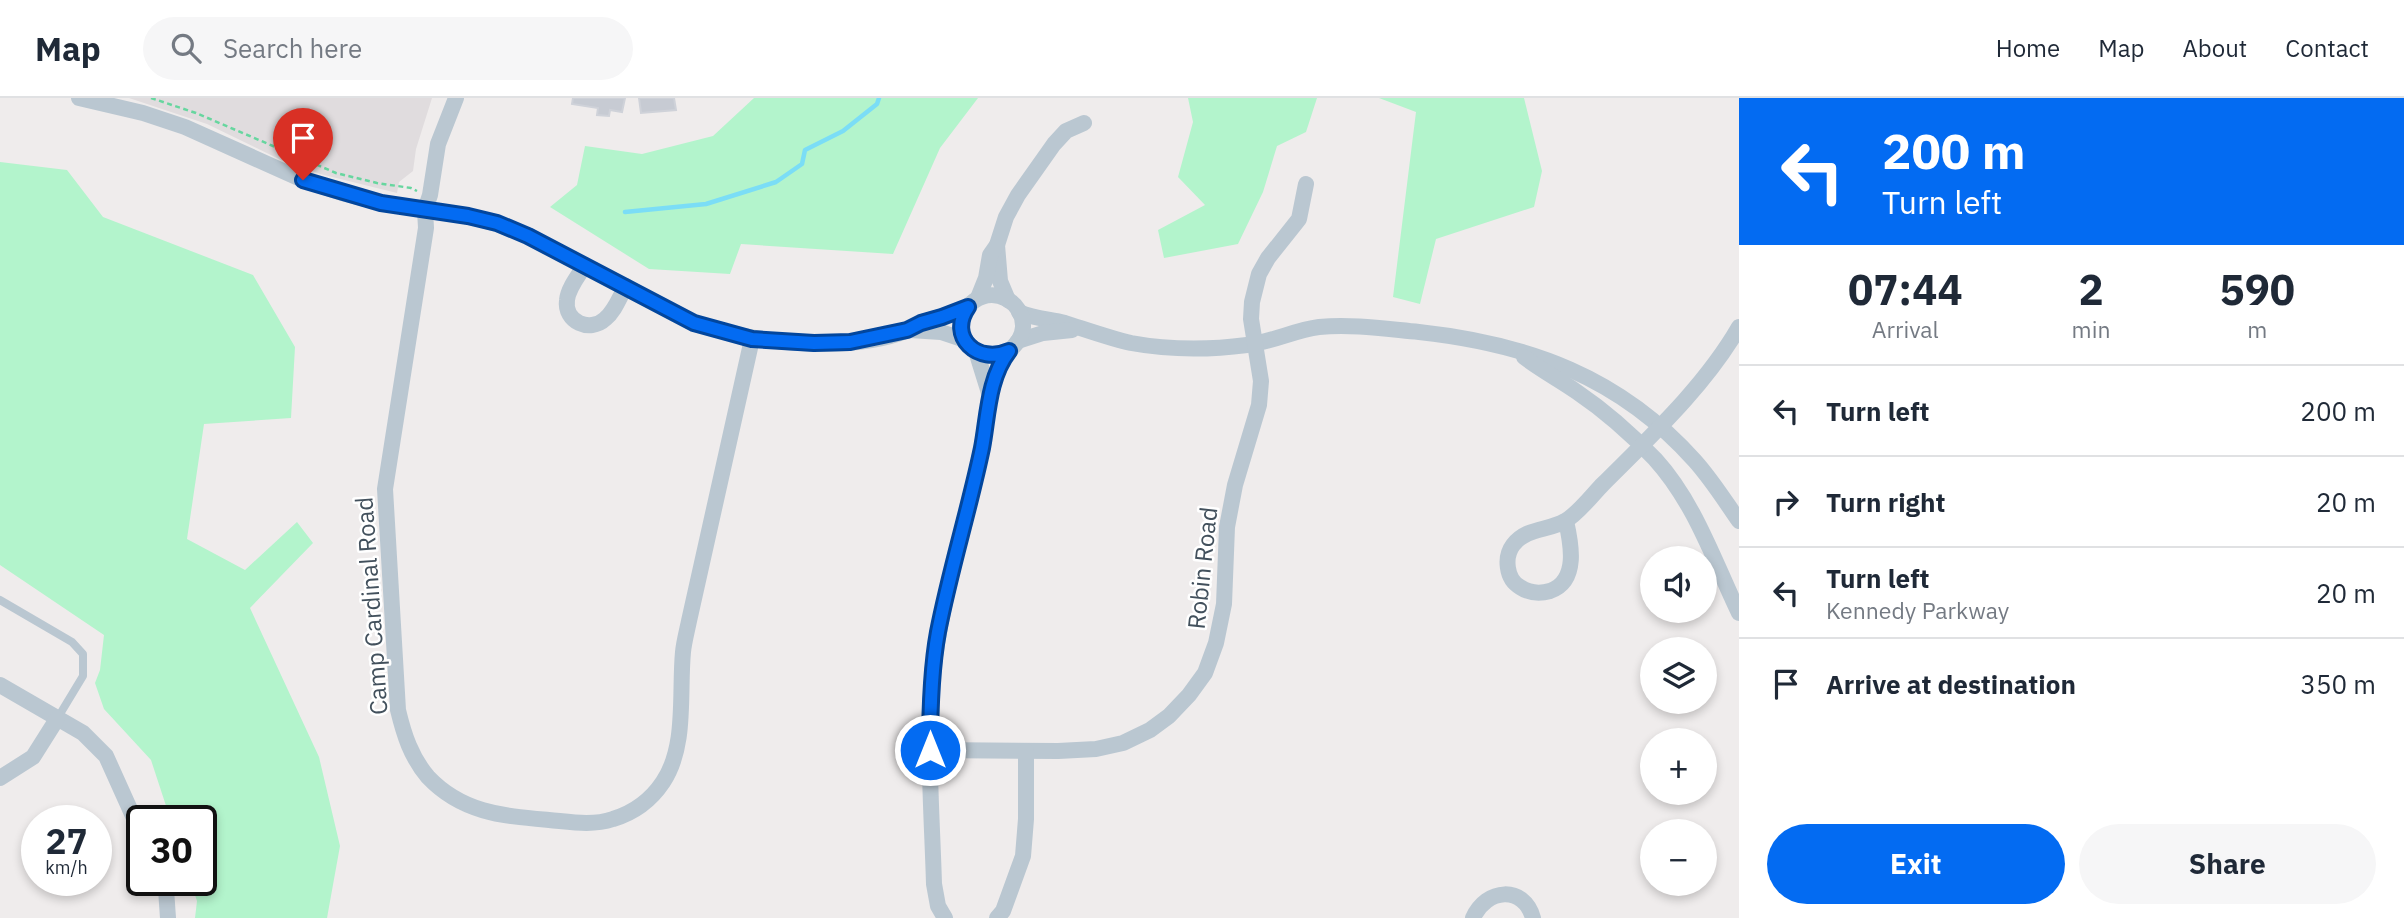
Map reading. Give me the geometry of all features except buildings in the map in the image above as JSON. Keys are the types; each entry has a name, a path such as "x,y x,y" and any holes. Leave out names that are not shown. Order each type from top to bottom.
{"street":[{"path":"79,98 144,113 185,127 303,180 342,193 381,203 428,202 497,223 528,236 694,323 752,339 814,343 850,342 907,330 936,331 991,356 1043,334 1078,328"},
{"name":"Camp Cardinal Road","path":"456,98 438,144 385,489 398,710 414,758 450,796 494,815 586,824 611,820 634,810 652,796 664,781 678,743 683,650 688,621 752,339"},
{"path":"990,396 970,345 961,330 962,319 986,278 990,255 997,245 1006,218 1018,195 1054,144 1066,131 1084,123"},
{"name":"Robin Road","path":"930,750 1096,750 1123,743 1150,730 1169,716 1205,673 1216,643 1224,604 1227,527 1235,485 1259,405 1261,381 1251,319 1252,302 1257,280 1268,258 1299,219 1306,184"},
{"path":"997,245 1000,281 1008,300 1019,312 1035,319 1065,323 1129,342 1194,349 1255,344 1317,327 1366,325 1451,336 1548,359 1584,374 1626,399 1660,426 1695,461 1739,521"},
{"path":"585,265 567,299 568,308 576,322 584,326 594,326 604,321 626,286"},
{"path":"907,330 993,295 1008,300"},
{"path":"945,918 938,906 934,884 930,750 930,709 938,633 982,447 990,396 998,371 1023,327 1019,312"},
{"path":"1566,521 1571,566 1564,581 1556,589 1543,593 1517,586 1507,561 1511,547 1531,531 1566,521 1660,426 1692,390 1739,327"},
{"path":"1516,352 1578,392 1656,460 1693,514 1713,552 1739,613"},
{"path":"0,685 83,733 106,756 128,805"},
{"path":"0,778 33,757 57,719"},
{"path":"997,918 1003,911 1023,856 1026,751"},
{"path":"1473,918 1477,908 1486,899 1499,894 1511,895 1522,901 1531,912 1532,918"},
{"path":"166,896 168,918"}],"lane":[{"path":"0,600 72,642 83,654 83,676 57,719"}],"path":[{"path":"151,98 196,113 337,173 411,188 428,202"}],"shaded area":[{"path":"129,98 432,98 416,149 413,171 399,182 397,193 320,174 281,160 207,124"}],"green space":[{"path":"754,98 978,98 940,148 893,254 741,244 730,274 649,269 550,207 577,185 585,146 642,154 713,136"},
{"path":"1188,98 1317,98 1306,132 1277,146 1263,192 1238,244 1164,258 1158,230 1205,205 1178,177 1193,122"},
{"path":"1379,98 1524,98 1542,171 1534,207 1436,239 1420,304 1393,297 1416,112"},
{"path":"0,162 67,170 103,217 253,275 295,347 291,418 204,424 187,539 245,570 297,522 313,543 250,608 319,757 340,846 327,918 195,918 195,896 217,896 217,805 166,805 151,760 104,709 95,683 100,670 104,635 0,565"}],"waterway":[{"path":"625,212 706,204 776,182 802,164 805,150 843,131 877,104 879,98"}],"route":[{"path":"303,180 381,203 409,205 497,223 528,236 694,323 752,339 814,343 850,342 907,330 968,307 962,319 961,330 971,348 991,356 1009,351 1003,359 990,396 982,447 938,633 930,709 930,750"}]}
